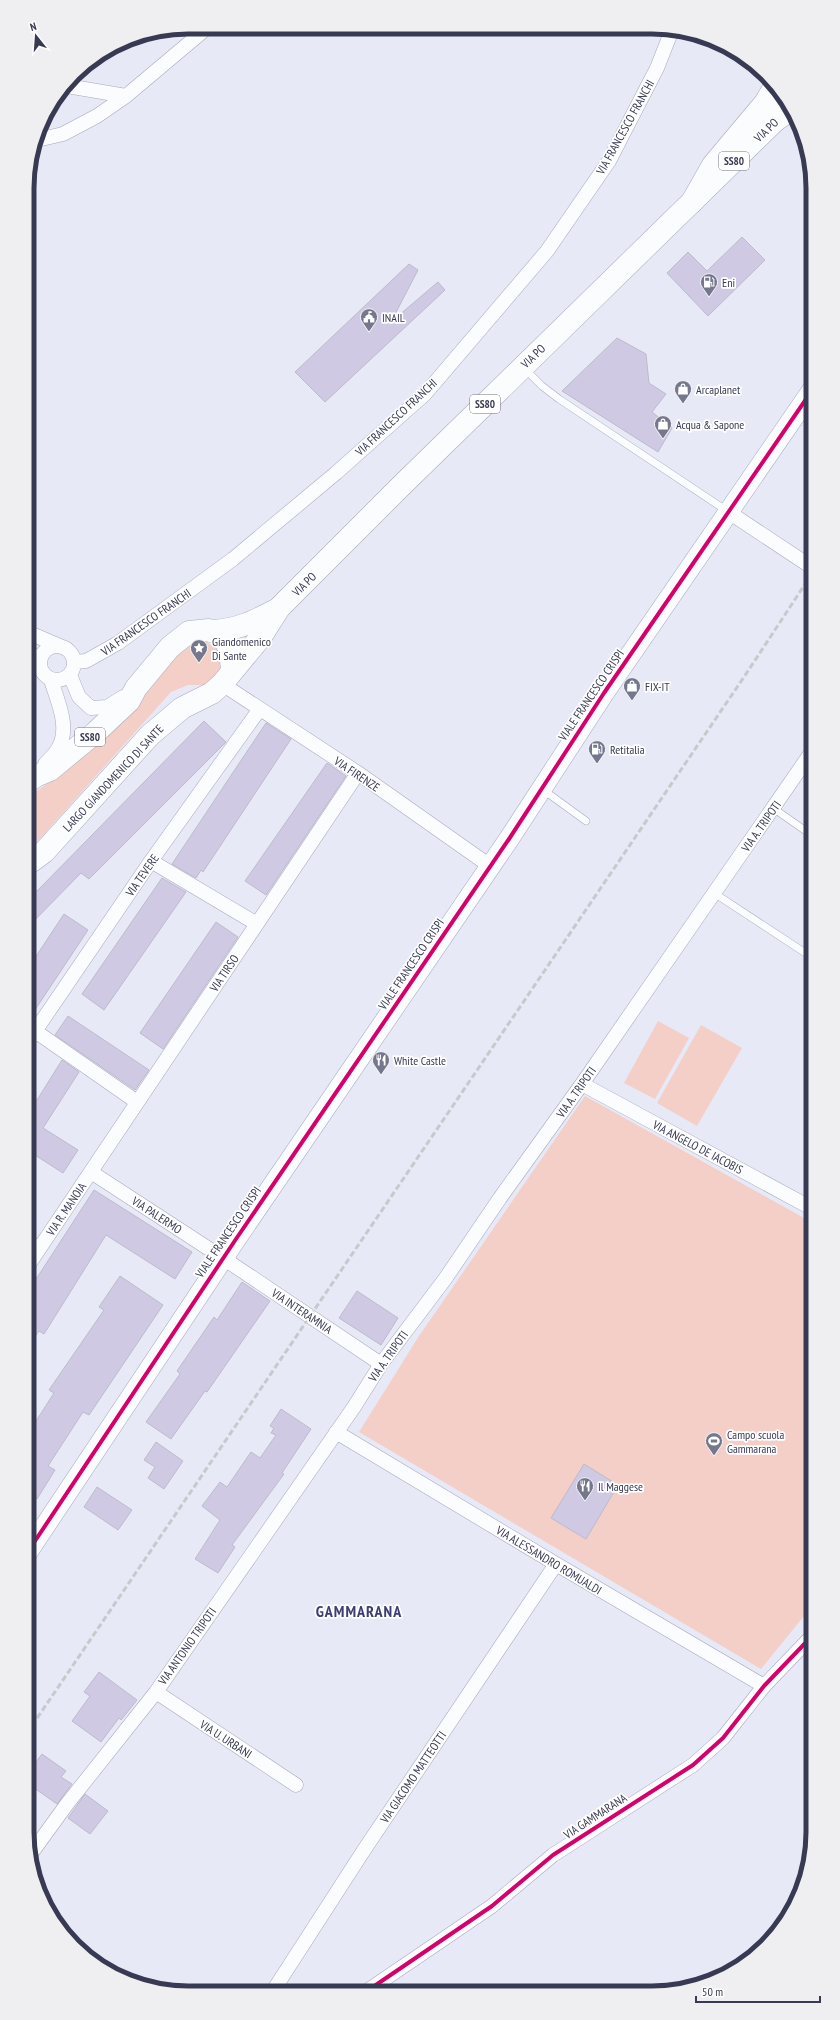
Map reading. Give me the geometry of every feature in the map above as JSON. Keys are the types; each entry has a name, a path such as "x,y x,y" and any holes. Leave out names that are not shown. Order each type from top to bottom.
{"main road":[{"path":"692,202 714,165 761,108 772,91"},
{"name":"VIA PO","path":"227,678 260,638 280,608 522,366 786,112"},
{"name":"VIA PO","path":"214,631 231,630 246,626 280,608"},
{"name":"SS80","path":"34,778 50,770 73,752 128,701 136,688 170,647 182,636 196,630 214,631"},
{"path":"214,631 221,636 230,649 227,678"},
{"name":"LARGO GIANDOMENICO DI SANTE","path":"34,858 59,836 150,735 182,708 212,692 227,678"}],"street":[{"path":"42,139 62,134 97,116 126,96 200,34"},
{"name":"VIA FRANCESCO FRANCHI","path":"72,668 118,643 233,559 336,473 425,394 547,251 609,161 657,68 670,35"},
{"path":"72,87 126,96"},
{"name":"VIALE FRANCESCO CRISPI","path":"34,1542 223,1258 490,866 604,693 727,511 806,399"},
{"path":"727,511 806,563"},
{"path":"34,635 70,652 79,697 91,708 107,707 136,688"},
{"path":"39,664 40,658 46,649 51,647 62,647"},
{"path":"34,657 39,664 42,674 51,680 61,680 72,668"},
{"name":"VIA FIRENZE","path":"227,678 259,710 358,773 490,866"},
{"path":"34,776 59,747 63,731 62,716 51,680"},
{"name":"VIA TEVERE","path":"35,1031 151,861 259,710"},
{"name":"VIA A. TRIPOTI","path":"336,1432 381,1364 445,1279 806,760"},
{"name":"VIA TIRSO","path":"91,1172 358,773"},
{"path":"151,861 257,924"},
{"path":"35,1031 137,1102"},
{"name":"VIA ANGELO DE IACOBIS","path":"582,1084 806,1205"},
{"name":"VIA PALERMO","path":"91,1172 223,1258"},
{"name":"VIA R. MANOIA","path":"34,1256 91,1172"},
{"path":"34,1246 39,1249"},
{"name":"VIA INTERAMNIA","path":"223,1258 381,1364"},
{"name":"VIA ALESSANDRO ROMUALDI","path":"336,1432 556,1564 764,1686"},
{"name":"VIA ANTONIO TRIPOTI","path":"35,1849 67,1804 156,1692 336,1432"},
{"name":"VIA GIACOMO MATTEOTTI","path":"276,1986 368,1844 556,1564"},
{"name":"VIA GAMMARANA","path":"374,1986 492,1906 554,1855 693,1765 723,1738 764,1686 806,1642"},
{"name":"VIA U. URBANI","path":"156,1692 296,1785"}],"lane":[{"path":"522,366 542,386 559,399 727,511"},
{"path":"34,669 39,664"},
{"path":"541,789 586,821"},
{"path":"773,808 806,831"},
{"path":"714,893 806,953"}],"shaded area":[{"path":"204,640 217,649 223,667 207,685 188,685 171,692 34,845 34,793 48,783 183,649 195,641"},
{"path":"658,1021 689,1038 655,1099 624,1083"},
{"path":"701,1025 742,1048 697,1126 657,1103"},
{"name":"Campo scuola Gammarana","path":"585,1096 806,1219 806,1614 761,1669 359,1432 419,1336"}],"building":[{"name":"Eni","path":"742,237 765,260 708,316 667,273 688,252 707,271"},
{"path":"409,264 418,270 391,322 438,282 445,290 325,402 295,372"},
{"path":"617,338 646,354 649,383 666,394 652,412 672,428 658,452 562,391"},
{"path":"204,721 226,742 89,879 81,873 34,921 34,888 37,891"},
{"path":"266,723 291,739 203,872 201,870 196,878 172,864"},
{"path":"327,763 346,776 266,895 245,881"},
{"path":"162,878 186,892 104,1010 82,994"},
{"path":"64,914 88,930 34,1011 34,959"},
{"path":"216,922 238,937 163,1049 140,1033"},
{"path":"68,1016 149,1070 135,1090 55,1035"},
{"path":"62,1060 79,1072 43,1128 78,1150 63,1173 34,1154 34,1098 37,1100"},
{"path":"94,1190 192,1252 175,1279 106,1235 44,1334 39,1331 34,1338 34,1282"},
{"path":"120,1276 163,1305 89,1415 83,1412 48,1466 55,1470 37,1499 34,1497 34,1424 54,1393 49,1390 104,1310 99,1307"},
{"path":"242,1282 270,1301 207,1392 205,1391 171,1439 146,1422 180,1374 177,1371 214,1317 217,1320"},
{"path":"357,1291 398,1318 381,1345 339,1318"},
{"path":"281,1409 311,1429 282,1473 284,1474 232,1545 235,1547 218,1573 195,1559 220,1520 202,1506 220,1482 227,1487 251,1452 260,1458 276,1435 271,1433 274,1428 270,1426"},
{"path":"156,1442 183,1461 164,1489 148,1478 155,1467 144,1460"},
{"name":"Il Maggese","path":"584,1464 618,1485 586,1539 551,1518"},
{"path":"97,1487 132,1510 118,1530 84,1507"},
{"path":"99,1672 137,1700 121,1720 119,1718 101,1742 72,1721 90,1696 84,1692"},
{"path":"42,1754 66,1771 61,1777 72,1784 57,1804 34,1788 34,1765"},
{"path":"85,1794 108,1811 90,1834 68,1818"}],"railway":[{"path":"34,1723 744,677 806,583"}],"cycle path":[{"path":"34,1542 236,1239 509,839 604,693 806,399"},
{"path":"374,1986 492,1906 553,1855 693,1765 723,1738 764,1686 806,1642"}],"place":[{"name":"Eni","path":"709,297"},
{"name":"INAIL","path":"369,332"},
{"name":"Arcaplanet","path":"683,404"},
{"name":"Acqua & Sapone","path":"663,439"},
{"name":"Giandomenico Di Sante","path":"199,663"},
{"name":"FIX-IT","path":"632,701"},
{"name":"Retitalia","path":"597,764"},
{"name":"White Castle","path":"381,1075"},
{"name":"Campo scuola Gammarana","path":"714,1456"},
{"name":"Il Maggese","path":"585,1501"}],"district":[{"name":"GAMMARANA","path":"359,1611"}]}
